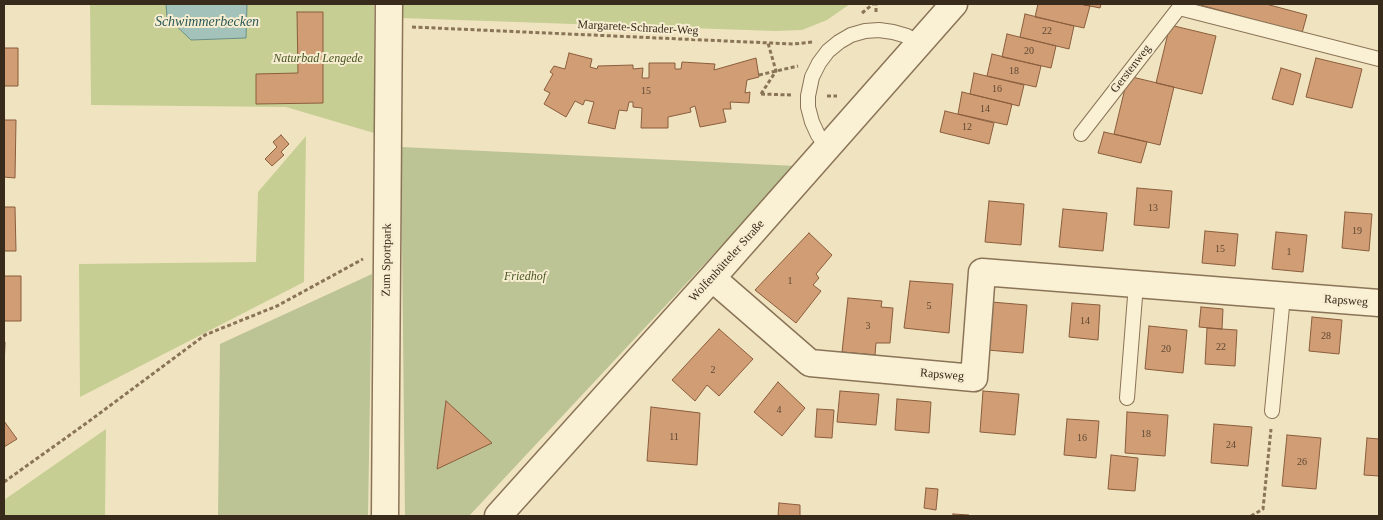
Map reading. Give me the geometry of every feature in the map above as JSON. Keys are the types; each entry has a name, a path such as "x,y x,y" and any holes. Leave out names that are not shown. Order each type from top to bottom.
{"street":[{"name":"Wolfenbütteler Straße","path":"498,516 712,278 954,4"},
{"name":"Zum Sportpark","path":"385,516 389,14"},
{"name":"Rapsweg","path":"712,278 810,363 974,378 982,272 1379,303"}],"lane":[{"path":"1179,6 1379,59"},
{"name":"Gerstenweg","path":"1081,134 1179,6"},
{"path":"827,148 818,136 808,107 812,77 828,51 839,42 865,31 893,32 907,36 919,44"},
{"path":"1126,398 1136,284"},
{"path":"1272,411 1283,296"}],"path":[{"path":"860,14 873,4"},
{"name":"Margarete-Schrader-Weg","path":"389,14 432,28 792,44 817,42"},
{"path":"761,94 776,71 768,43"},
{"path":"759,75 821,60"},
{"path":"4,482 205,335 277,306 387,245"},
{"path":"1251,516 1263,509 1272,411"}],"green space":[{"name":"Naturbad Lengede","path":"90,4 374,4 374,133 286,107 91,105"},
{"path":"401,4 850,4 827,20 802,30 775,31 401,18"},
{"path":"306,136 304,282 80,397 79,264 256,262 258,192"},
{"name":"Friedhof","path":"401,147 796,166 469,516 405,516"},
{"path":"372,274 368,516 218,516 220,344"},
{"path":"106,429 105,516 4,516 4,500"}],"water":[{"name":"Schwimmerbecken","path":"166,4 247,4 246,38 191,40 167,17"}],"building":[{"path":"1038,4 1080,4 1090,6 1084,28 1035,17"},
{"path":"1080,4 1101,4 1100,8"},
{"path":"1197,4 1266,4 1307,15 1302,33"},
{"path":"297,12 323,12 323,103 256,104 256,74 298,73"},
{"path":"1025,14 1074,26 1069,49 1020,37"},
{"path":"1170,25 1216,36 1202,94 1156,83"},
{"path":"1007,34 1056,46 1051,68 1002,57"},
{"path":"4,48 18,48 18,86 4,86"},
{"path":"569,53 592,59 590,67 597,69 598,66 633,65 633,69 643,68 642,78 649,78 649,63 675,63 675,69 681,69 682,62 715,64 714,70 756,58 759,77 747,80 745,93 750,92 749,103 730,102 731,109 723,109 726,122 700,127 695,106 690,108 691,112 668,117 668,128 641,128 642,108 633,107 633,102 629,102 627,111 619,110 615,129 588,123 594,102 585,100 583,105 575,101 566,117 544,104 550,93 544,90 553,74 550,72 554,66 565,69"},
{"path":"992,54 1041,66 1036,87 987,76"},
{"path":"1316,58 1362,69 1352,108 1306,97"},
{"path":"1281,68 1301,74 1293,105 1272,99"},
{"path":"974,73 1024,85 1019,106 970,94"},
{"path":"1128,76 1174,87 1160,145 1114,134"},
{"path":"962,92 1012,104 1007,125 958,114"},
{"path":"945,111 994,123 989,144 940,132"},
{"path":"4,120 16,120 15,178 4,177"},
{"path":"1104,132 1147,142 1141,163 1098,153"},
{"path":"281,135 289,144 281,152 284,155 272,166 265,159 277,147 273,142"},
{"path":"1137,188 1172,191 1169,228 1134,225"},
{"path":"989,201 1024,204 1021,245 985,242"},
{"path":"4,207 15,207 16,251 4,251"},
{"path":"1063,209 1107,213 1103,251 1059,247"},
{"path":"1345,212 1372,214 1369,251 1342,248"},
{"path":"1205,231 1238,234 1235,266 1202,263"},
{"path":"1276,232 1307,235 1303,272 1272,269"},
{"path":"809,233 832,255 816,274 819,278 813,285 821,291 796,323 755,290"},
{"path":"4,276 21,276 21,321 4,321"},
{"path":"910,281 953,284 949,333 904,328"},
{"path":"848,298 882,301 881,307 893,308 890,343 876,343 875,355 842,352"},
{"path":"991,302 1027,305 1023,353 987,350"},
{"path":"1072,303 1100,305 1098,340 1069,337"},
{"path":"1201,307 1223,309 1222,329 1199,327"},
{"path":"1312,317 1342,320 1339,354 1309,351"},
{"path":"1149,326 1187,330 1183,373 1145,369"},
{"path":"1207,328 1237,330 1235,366 1205,364"},
{"path":"719,329 753,359 719,396 707,385 695,401 672,380"},
{"path":"778,382 805,408 782,436 754,412"},
{"path":"840,391 879,394 876,425 837,422"},
{"path":"983,391 1019,394 1015,435 980,432"},
{"path":"897,399 931,402 929,433 895,430"},
{"path":"446,401 492,443 437,469"},
{"path":"651,407 700,413 697,465 647,461"},
{"path":"817,409 834,410 832,438 815,437"},
{"path":"1127,412 1168,415 1165,456 1125,453"},
{"path":"1067,419 1099,421 1096,458 1064,455"},
{"path":"4,421 17,439 4,447"},
{"path":"1214,424 1252,427 1248,466 1211,463"},
{"path":"1287,435 1321,438 1316,489 1282,486"},
{"path":"1367,438 1379,439 1379,476 1364,475"},
{"path":"1111,455 1138,458 1135,491 1108,489"},
{"path":"926,488 938,489 936,510 924,508"},
{"path":"779,503 800,505 800,516 778,516"},
{"path":"953,514 969,515 969,516 953,516"}]}
